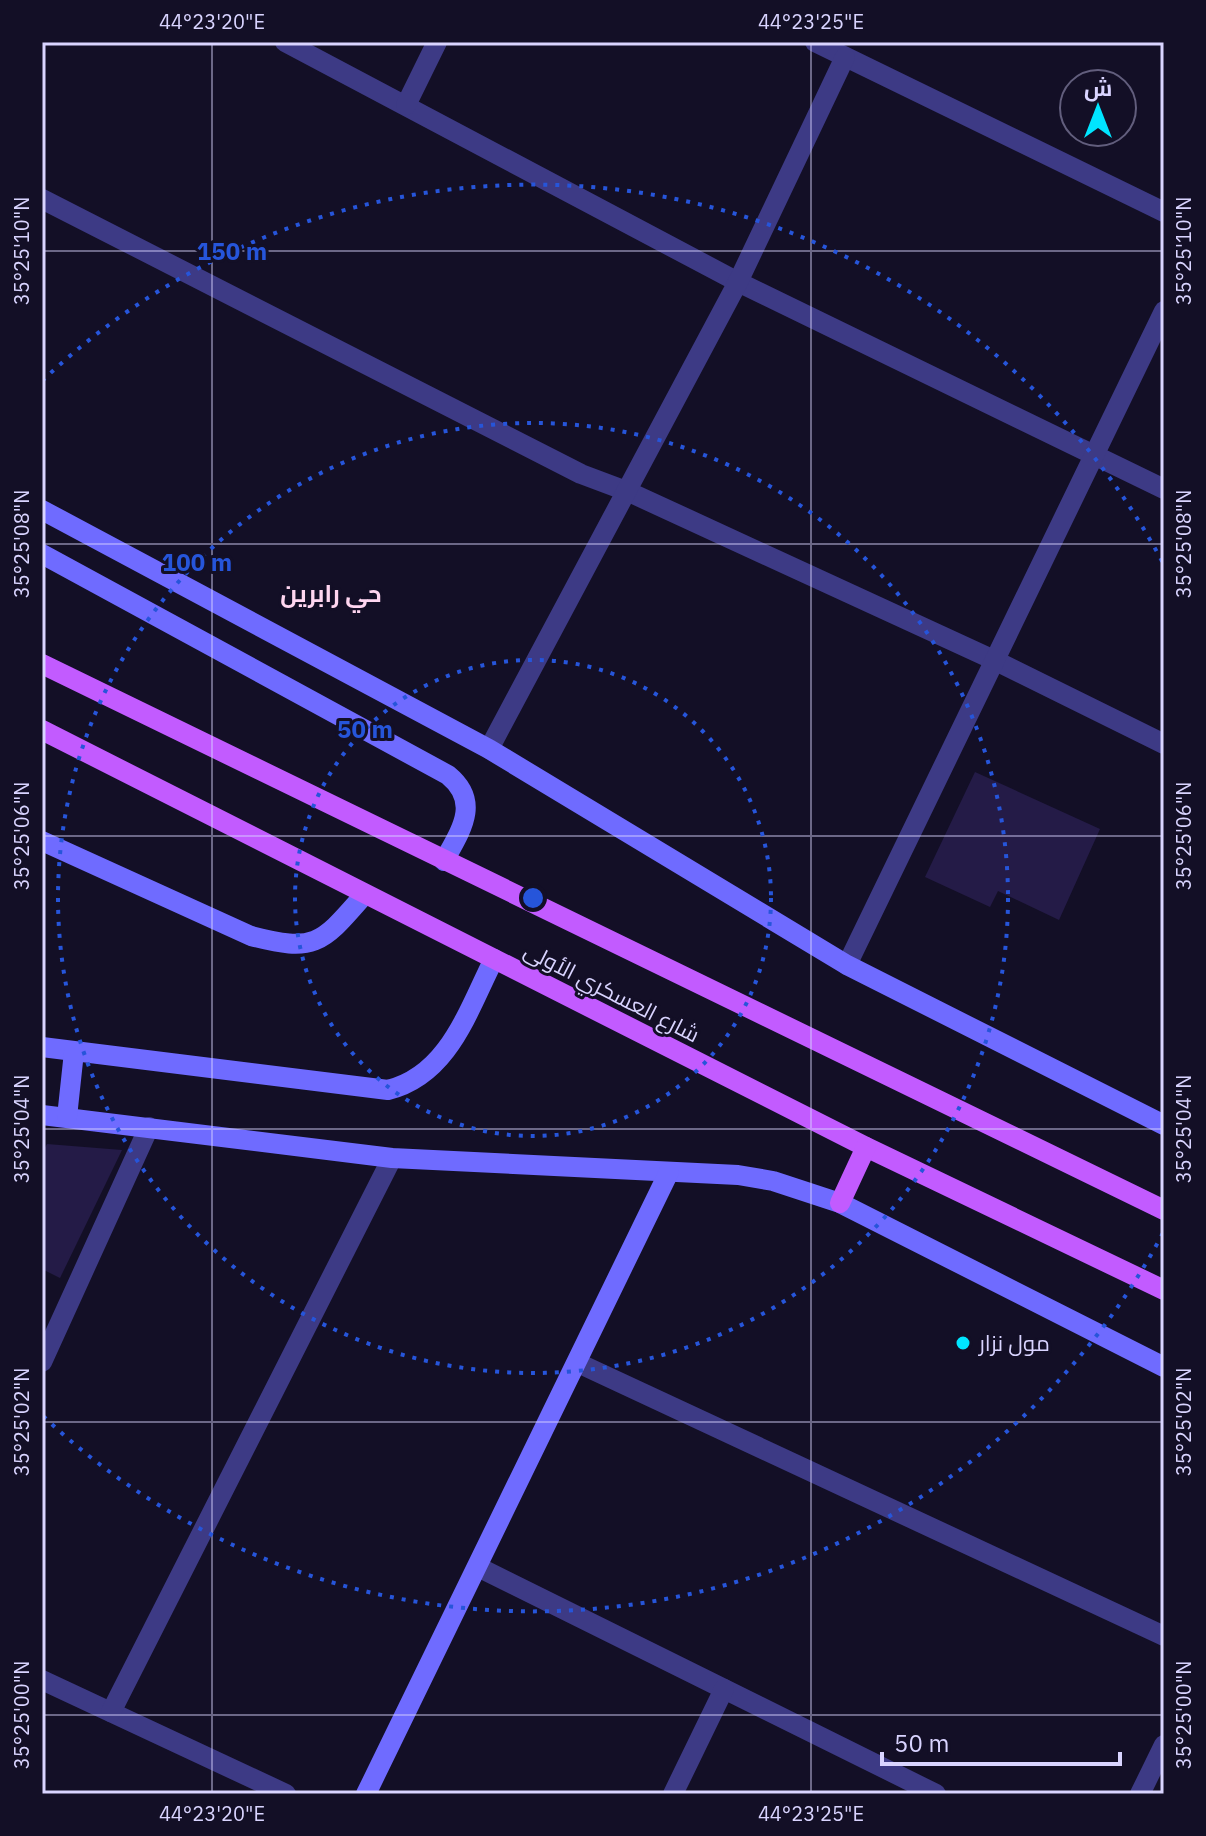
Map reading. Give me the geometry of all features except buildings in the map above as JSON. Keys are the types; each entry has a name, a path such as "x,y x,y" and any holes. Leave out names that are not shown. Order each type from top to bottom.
{"main road":[{"name":"شارع العسكري الأولى","path":"42,664 1164,1210"},
{"name":"شارع العسكري الأولى","path":"42,730 866,1147 1164,1290"},
{"path":"840,1203 866,1147"}],"street":[{"path":"285,42 738,282 1164,489"},
{"path":"406,105 437,42"},
{"path":"815,42 1164,212"},
{"path":"489,749 629,492 738,282 845,57"},
{"path":"42,199 581,474 629,492 994,660 1164,744"},
{"path":"847,965 1092,454 1164,311"},
{"path":"42,510 489,749 847,965 1164,1125"},
{"path":"42,554 448,775 464,793 468,805 462,829 444,861"},
{"path":"42,841 251,936 277,943 302,945 328,936 364,895"},
{"path":"42,1047 388,1090 418,1080 442,1058 494,959"},
{"path":"67,1117 74,1052"},
{"path":"42,1115 392,1158 669,1172 773,1181 840,1203 1164,1367"},
{"path":"42,1362 149,1127"},
{"path":"111,1712 392,1158"},
{"path":"366,1794 669,1172"},
{"path":"578,1363 1164,1636"},
{"path":"478,1567 936,1794"},
{"path":"42,1680 286,1794"},
{"path":"673,1794 724,1689"},
{"path":"1140,1794 1164,1745"}],"place":[{"name":"مول نزار","path":"963,1343"}],"district":[{"name":"حي رابرين","path":"331,594"}]}
